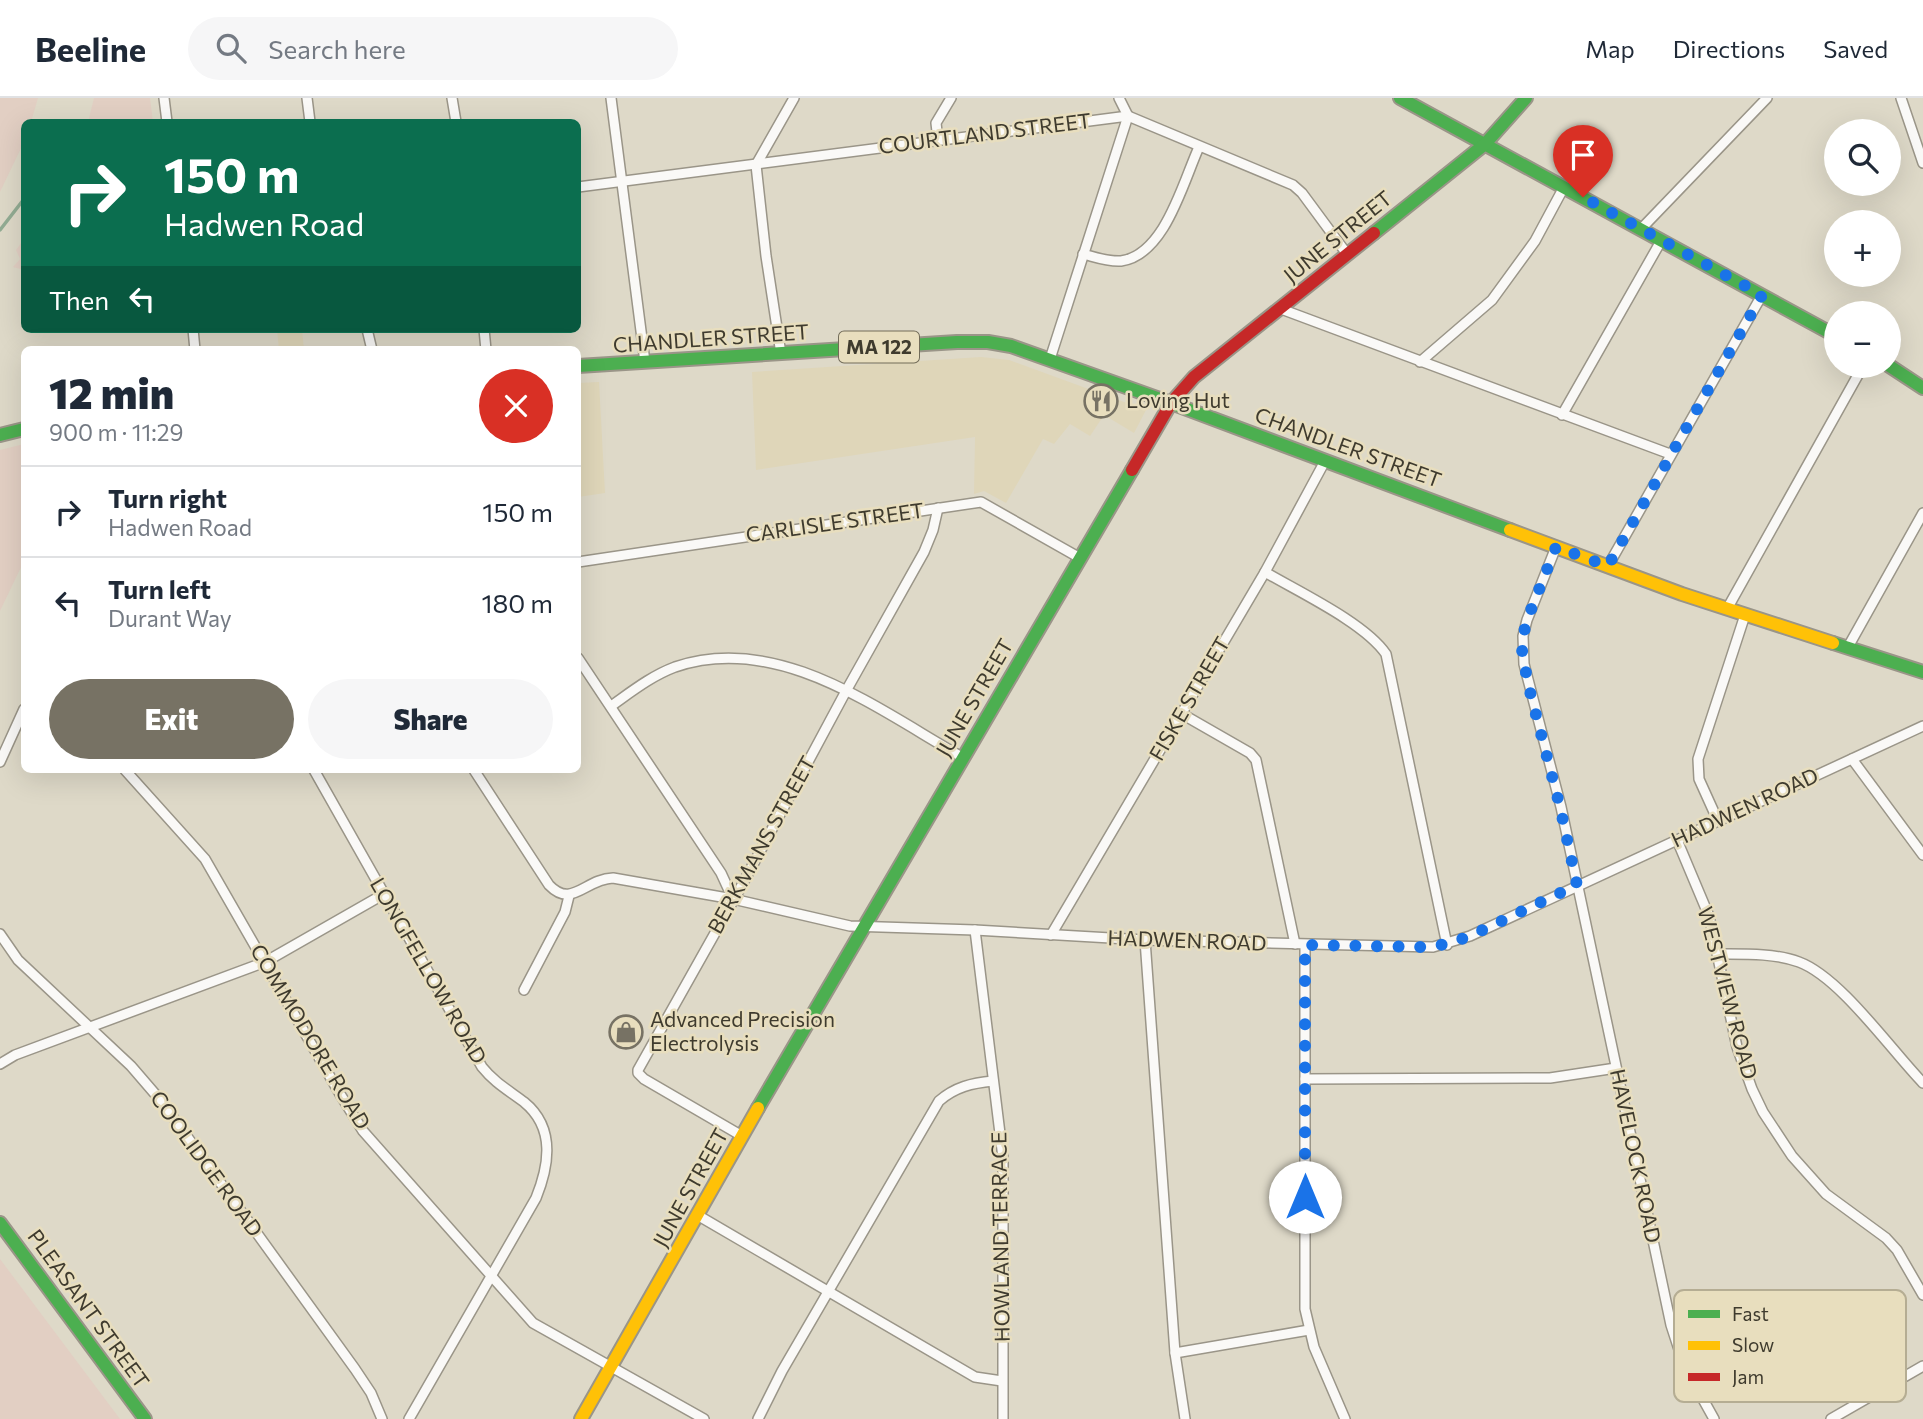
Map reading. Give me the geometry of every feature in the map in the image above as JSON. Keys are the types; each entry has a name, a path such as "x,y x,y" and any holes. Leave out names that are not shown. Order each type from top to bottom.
{"street":[{"path":"164,98 167,119"},
{"path":"307,98 310,119"},
{"path":"452,98 456,119"},
{"path":"611,98 645,362"},
{"path":"781,354 766,256 757,165 794,98"},
{"path":"938,140 936,123 951,98"},
{"path":"1119,98 1128,116 1293,186 1302,193 1347,254"},
{"path":"1401,98 1824,329"},
{"name":"JUNE STREET","path":"581,1419 962,757 1171,403 1194,377 1485,144 1526,98"},
{"path":"1641,229 1766,98"},
{"path":"1901,98 1923,163"},
{"path":"1050,359 1128,116"},
{"name":"COURTLAND STREET","path":"581,187 1128,116"},
{"path":"1083,254 1120,261 1135,257 1157,240 1199,147"},
{"path":"1420,362 1492,300 1535,241 1564,187"},
{"path":"1562,415 1661,241"},
{"path":"1608,566 1762,295"},
{"path":"1282,309 1670,454"},
{"name":"CHANDLER STREET","path":"581,366 988,342 1011,346 1745,615 1923,672"},
{"path":"1901,374 1923,388"},
{"path":"1727,608 1856,378"},
{"path":"0,435 21,430"},
{"name":"FISKE STREET","path":"1051,935 1265,572 1325,461"},
{"name":"CARLISLE STREET","path":"581,562 981,502 1080,558"},
{"name":"BERKMANS STREET","path":"742,1136 638,1073 924,552 939,508"},
{"path":"1848,647 1923,513"},
{"name":"HAVELOCK ROAD","path":"1556,547 1527,620 1522,650 1528,684 1560,807 1674,1334"},
{"path":"1265,572 1363,630 1378,642 1386,654 1447,944"},
{"path":"1718,821 1699,779 1698,758 1745,615"},
{"path":"611,706 652,678 674,668 721,659 746,659 775,664 846,691 962,757"},
{"path":"581,662 720,873 733,898"},
{"path":"1182,714 1250,753 1256,760 1300,945 1305,1079 1305,1309 1309,1330 1345,1419"},
{"path":"0,762 21,716"},
{"name":"HADWEN ROAD","path":"569,895 595,881 613,877 733,898 850,926 1300,945 1422,947 1447,944 1470,936 1923,726"},
{"path":"1852,759 1923,855"},
{"name":"COMMODORE ROAD","path":"128,773 205,859 363,1131 533,1324 704,1419"},
{"name":"LONGFELLOW ROAD","path":"316,773 482,1067 496,1083 526,1104 544,1132 548,1159 535,1200 409,1419"},
{"path":"476,773 550,885 556,891 569,895 565,912 524,990"},
{"name":"WESTVIEW ROAD","path":"1677,840 1707,909 1733,1032 1743,1066 1771,1126 1826,1194 1886,1238 1923,1295"},
{"path":"0,1064 15,1055 265,962 384,894"},
{"name":"HOWLAND TERRACE","path":"975,930 1003,1158 1003,1419"},
{"name":"COOLIDGE ROAD","path":"0,934 14,955 39,982 131,1066 177,1121 355,1368 371,1393 382,1419"},
{"path":"1145,940 1175,1353 1185,1419"},
{"path":"0,953 14,955"},
{"path":"1718,954 1786,959 1818,971 1857,1009 1923,1083"},
{"path":"1305,1079 1550,1078 1616,1068"},
{"path":"758,1419 939,1101 951,1091 993,1081"},
{"path":"699,1216 975,1377 1002,1381"},
{"name":"PLEASANT STREET","path":"0,1223 145,1419"},
{"path":"1175,1353 1309,1330"},
{"path":"1906,1376 1923,1366"},
{"name":"HAVELOCK ROAD","path":"1705,1402 1714,1419"},
{"path":"1830,1419 1860,1402"}],"shaded area":[{"path":"0,98 38,98 32,119 21,119 21,148 0,192"},
{"path":"94,98 150,98 153,119 89,119"},
{"path":"21,243 21,269 13,267 20,259 16,250"},
{"path":"277,333 302,333 304,346 279,346"},
{"path":"981,357 1009,360 1146,410 1134,433 1104,415 1090,436 1070,424 1054,444 1043,439 1006,503 984,491 974,494 975,437 756,470 752,372"},
{"path":"599,382 605,493 581,497 581,383"},
{"path":"21,445 21,567 0,611 0,450"},
{"path":"0,1259 120,1419 0,1419"}],"waterway":[{"path":"0,230 21,203"}],"traffic: fast":[{"path":"1400,98 1824,329"},
{"path":"1374,233 1485,144 1526,98"},
{"path":"581,366 957,342 988,342 1011,346 1510,530"},
{"path":"1901,374 1923,388"},
{"path":"0,435 21,430"},
{"path":"758,1108 1132,470"},
{"path":"1833,643 1923,672"},
{"path":"0,1223 145,1419"}],"traffic: slow":[{"path":"1510,530 1682,594 1833,643"},
{"path":"581,1419 758,1108"}],"traffic: jam":[{"path":"1132,470 1171,403 1194,377 1374,233"}],"place":[{"name":"Loving Hut","path":"1101,401"},
{"name":"Advanced Precision Electrolysis","path":"626,1032"}],"route":[{"path":"1305,1197 1305,945 1433,947 1447,944 1470,936 1577,885 1548,755 1524,664 1522,650 1527,620 1556,547 1608,566 1762,295 1583,197"}]}
